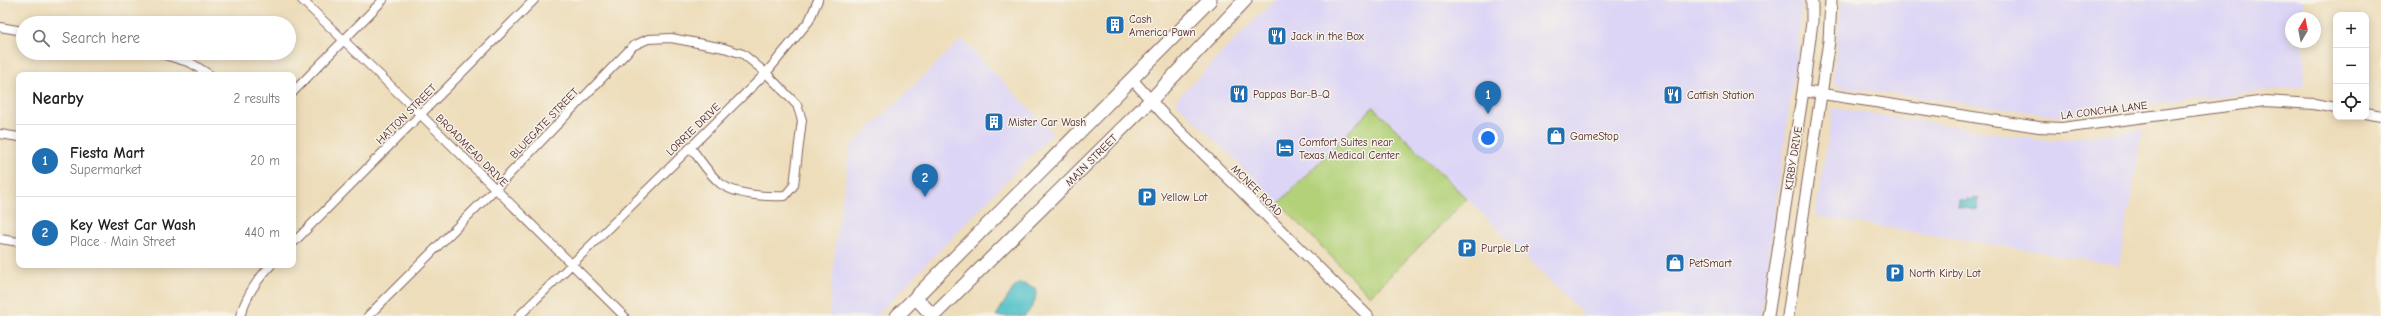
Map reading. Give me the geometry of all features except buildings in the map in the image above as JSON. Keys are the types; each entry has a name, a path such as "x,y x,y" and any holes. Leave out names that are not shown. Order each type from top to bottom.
{"main road":[{"path":"897,316 1210,0"},
{"name":"MAIN STREET","path":"933,316 1151,100 1245,0"},
{"name":"KIRBY DRIVE","path":"1768,316 1803,91 1812,22 1812,0"},
{"name":"KIRBY DRIVE","path":"1788,316 1800,229 1822,94 1829,41 1831,0"},
{"path":"1783,227 1800,229"},
{"path":"916,298 933,316"}],"street":[{"name":"BROADMEAD DRIVE","path":"302,0 421,114 624,316"},
{"path":"296,89 384,0"},
{"name":"HATTON STREET","path":"296,240 534,0"},
{"name":"LORRIE DRIVE","path":"519,316 766,73 809,20 818,0"},
{"path":"0,27 16,30"},
{"name":"BLUEGATE STREET","path":"368,316 495,189 633,46 648,38 671,38 724,48 743,54 766,73 797,105 802,120 794,185 785,196 773,196 734,190 721,184 690,148"},
{"path":"181,60 191,63 205,72"},
{"name":"MCNEE ROAD","path":"1132,79 1151,100 1368,316"},
{"name":"LA CONCHA LANE","path":"1803,91 2054,128 2266,101 2314,104 2333,107"},
{"path":"2369,114 2381,116"},
{"path":"0,134 16,137"},
{"path":"0,238 16,241"},
{"path":"240,316 248,295 257,280 268,268"}],"shaded area":[{"path":"1277,0 1802,0 1798,45 1760,316 1585,316 1374,107 1279,203 1175,101 1260,14"},
{"path":"1842,0 2304,0 2304,12 2285,12 2285,48 2304,48 2305,86 2059,116 1842,87 1834,84 1833,79"},
{"path":"962,39 1053,133 876,316 829,316 836,239 851,146"},
{"path":"1833,108 2047,141 2143,129 2119,265 1815,216"}],"green space":[{"path":"1373,107 1467,199 1370,296 1279,203"}],"water":[{"path":"1974,197 1979,198 1977,210 1958,207 1959,200 1966,202 1967,199 1973,200"},
{"path":"1020,283 1035,288 1036,296 1030,310 1025,316 996,316 1013,289"}],"place":[{"name":"Cash America Pawn","path":"1115,25"},
{"name":"Jack in the Box","path":"1277,36"},
{"name":"Pappas Bar-B-Q","path":"1239,94"},
{"name":"Catfish Station","path":"1673,95"},
{"name":"Fiesta Mart","path":"1488,114"},
{"name":"Mister Car Wash","path":"994,122"},
{"name":"GameStop","path":"1556,136"},
{"name":"Comfort Suites near Texas Medical Center","path":"1285,148"},
{"name":"Key West Car Wash","path":"925,197"},
{"name":"Yellow Lot","path":"1147,197"},
{"name":"Purple Lot","path":"1467,248"},
{"name":"PetSmart","path":"1675,263"},
{"name":"North Kirby Lot","path":"1895,273"}]}
